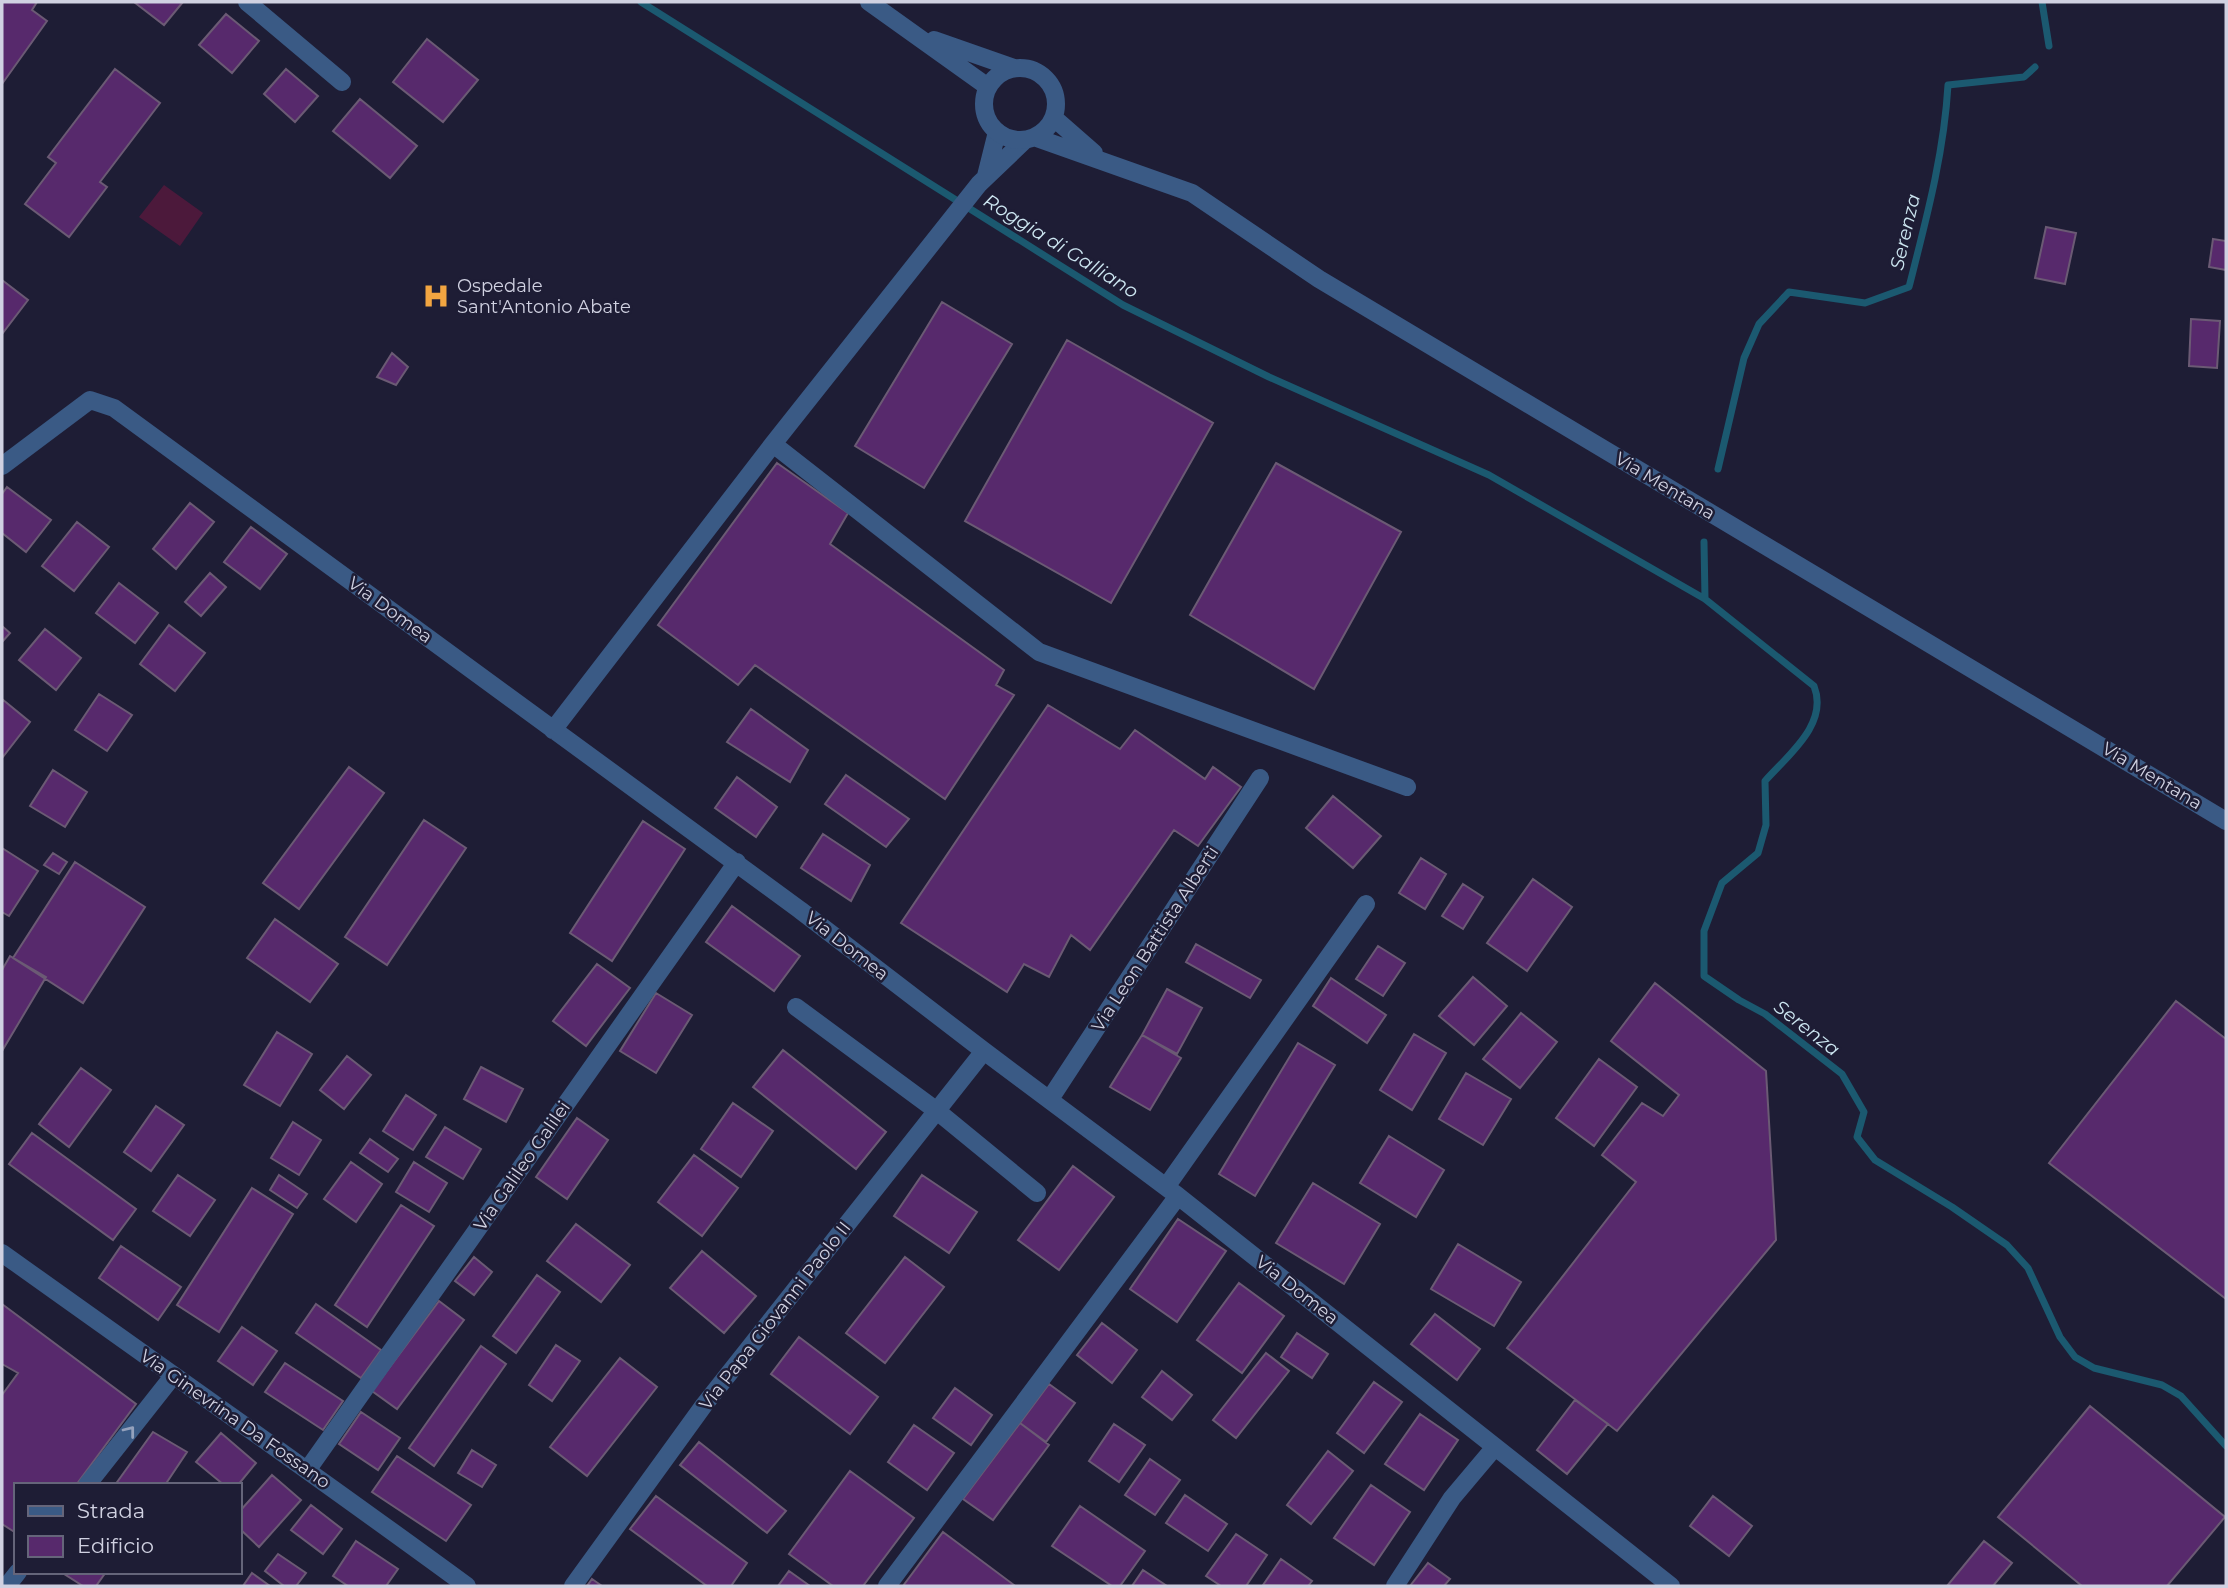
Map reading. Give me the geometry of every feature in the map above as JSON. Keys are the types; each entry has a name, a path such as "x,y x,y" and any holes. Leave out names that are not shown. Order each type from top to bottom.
{"street":[{"path":"247,2 342,82"},
{"path":"869,2 988,87"},
{"path":"553,730 773,444 946,226 983,181 1029,139 1042,133 1054,118 1055,96 1051,86 1035,71 1014,68 914,33"},
{"path":"1014,68 1003,72 988,87 985,96 986,116 997,132 1006,137 1029,139"},
{"name":"Via Mentana","path":"1054,118 1101,160"},
{"path":"983,181 997,132"},
{"name":"Via Mentana","path":"1029,139 1101,160 1192,193 1319,279 2226,821"},
{"name":"Via Domea","path":"2,466 90,400 114,408 737,862 1172,1192 1671,1586"},
{"path":"773,444 1039,652 1407,787"},
{"name":"Via Leon Battista Alberti","path":"1050,1099 1260,778"},
{"name":"Via Galileo Galilei","path":"308,1469 737,862"},
{"path":"887,1586 1172,1192 1366,904"},
{"path":"796,1007 937,1111 1037,1193"},
{"name":"Via Papa Giovanni Paolo II","path":"573,1586 704,1405 984,1051"},
{"name":"Via Ginevrina Da Fossano","path":"2,1253 308,1469 467,1586"},
{"path":"89,1483 173,1376"},
{"path":"1395,1586 1452,1498 1495,1447"}],"shaded area":[{"path":"164,185 203,213 180,246 139,217"}],"building":[{"path":"2,2 37,2 32,10 47,21 2,84"},
{"path":"134,2 183,2 164,25"},
{"path":"226,14 259,41 232,73 199,45"},
{"path":"427,39 478,80 443,122 393,82"},
{"path":"115,69 160,103 100,182 107,187 69,237 25,204 56,163 48,157"},
{"path":"286,69 318,96 295,122 264,94"},
{"path":"360,99 417,146 390,178 333,131"},
{"path":"2046,227 2076,233 2065,284 2035,278"},
{"path":"2213,239 2226,241 2226,270 2209,267"},
{"path":"2,280 28,300 2,334"},
{"path":"942,302 1012,344 924,488 855,446"},
{"path":"2191,319 2220,321 2217,368 2189,366"},
{"path":"1067,340 1213,423 1111,603 965,521"},
{"path":"392,353 408,367 396,385 377,377"},
{"path":"777,463 848,513 830,544 1004,670 996,685 1014,695 945,799 755,665 738,685 658,625"},
{"path":"1276,463 1401,532 1314,689 1190,615"},
{"path":"7,487 51,520 26,552 2,533 2,494"},
{"path":"190,503 214,522 176,569 153,549"},
{"path":"77,522 109,547 74,591 42,566"},
{"path":"251,527 287,554 260,589 224,562"},
{"path":"210,573 226,587 201,616 185,602"},
{"path":"119,583 158,613 135,643 96,613"},
{"path":"169,625 205,653 175,691 140,664"},
{"path":"2,626 10,633 2,642"},
{"path":"45,629 81,658 56,690 19,660"},
{"path":"99,694 132,715 107,751 75,730"},
{"path":"2,699 30,722 2,758"},
{"path":"1048,705 1120,749 1135,730 1205,779 1213,767 1241,787 1198,846 1174,830 1090,950 1071,935 1049,977 1024,964 1007,992 901,923"},
{"path":"751,709 808,750 790,782 727,742"},
{"path":"349,767 384,793 299,909 263,883"},
{"path":"53,770 87,792 65,827 30,806"},
{"path":"846,775 909,819 886,847 825,804"},
{"path":"737,777 777,807 756,837 715,808"},
{"path":"1333,796 1381,836 1353,868 1306,828"},
{"path":"424,820 466,848 387,965 345,937"},
{"path":"643,821 685,849 612,961 570,933"},
{"path":"823,834 870,865 851,901 801,868"},
{"path":"2,848 38,871 9,916 2,912"},
{"path":"53,853 67,862 59,874 44,865"},
{"path":"1421,858 1446,874 1425,909 1399,893"},
{"path":"75,862 145,907 83,1003 13,958"},
{"path":"1533,879 1572,907 1527,971 1487,943"},
{"path":"1463,884 1483,897 1463,929 1442,916"},
{"path":"732,906 800,956 774,991 706,942"},
{"path":"275,919 338,964 310,1002 247,958"},
{"path":"1196,944 1261,980 1250,998 1186,962"},
{"path":"1378,946 1405,963 1383,996 1356,979"},
{"path":"10,956 46,977 2,1051 2,970"},
{"path":"597,964 630,988 586,1046 553,1021"},
{"path":"1473,977 1507,1006 1474,1045 1439,1016"},
{"path":"1331,978 1386,1015 1367,1043 1313,1006"},
{"path":"1655,983 1766,1071 1776,1240 1617,1431 1507,1348 1636,1182 1602,1155 1642,1103 1663,1116 1679,1095 1611,1041"},
{"path":"1167,989 1202,1008 1177,1054 1142,1035"},
{"path":"656,993 692,1015 656,1073 620,1051"},
{"path":"2176,1001 2226,1039 2226,1299 2049,1163"},
{"path":"1521,1013 1557,1042 1520,1088 1483,1059"},
{"path":"277,1032 312,1054 280,1106 244,1085"},
{"path":"1414,1034 1446,1053 1412,1110 1380,1090"},
{"path":"1142,1035 1181,1058 1150,1110 1110,1087"},
{"path":"1298,1043 1335,1065 1255,1196 1219,1174"},
{"path":"783,1050 886,1132 856,1169 753,1087"},
{"path":"347,1056 371,1075 344,1109 320,1090"},
{"path":"1599,1059 1637,1087 1594,1146 1556,1118"},
{"path":"481,1067 523,1089 506,1122 464,1099"},
{"path":"81,1068 111,1090 69,1147 39,1124"},
{"path":"1466,1073 1511,1099 1483,1145 1439,1119"},
{"path":"406,1095 436,1115 413,1150 383,1131"},
{"path":"733,1103 773,1131 741,1177 701,1149"},
{"path":"156,1106 184,1125 151,1171 124,1152"},
{"path":"577,1118 608,1140 567,1199 536,1177"},
{"path":"293,1122 321,1140 299,1175 271,1158"},
{"path":"445,1127 481,1149 463,1179 426,1157"},
{"path":"32,1133 136,1209 113,1240 9,1164"},
{"path":"1389,1136 1444,1170 1416,1217 1360,1183"},
{"path":"370,1139 398,1159 388,1172 360,1153"},
{"path":"694,1155 738,1188 702,1236 658,1202"},
{"path":"351,1162 382,1184 356,1222 324,1199"},
{"path":"414,1162 447,1183 429,1212 396,1192"},
{"path":"1073,1166 1114,1197 1059,1270 1018,1240"},
{"path":"178,1175 215,1200 190,1236 153,1211"},
{"path":"279,1175 307,1194 297,1208 270,1190"},
{"path":"922,1175 977,1212 949,1253 894,1216"},
{"path":"1313,1183 1380,1224 1344,1284 1276,1243"},
{"path":"252,1188 293,1214 219,1332 177,1305"},
{"path":"401,1205 434,1226 367,1327 335,1305"},
{"path":"1178,1219 1226,1251 1177,1322 1130,1289"},
{"path":"576,1224 630,1265 601,1302 547,1261"},
{"path":"1458,1244 1521,1282 1494,1326 1431,1289"},
{"path":"121,1246 181,1287 158,1320 99,1278"},
{"path":"702,1251 756,1296 724,1333 670,1288"},
{"path":"474,1257 492,1272 474,1295 455,1281"},
{"path":"905,1257 944,1287 885,1363 846,1333"},
{"path":"537,1275 560,1292 516,1353 493,1336"},
{"path":"1239,1283 1284,1316 1242,1373 1197,1340"},
{"path":"439,1301 464,1320 397,1409 372,1391"},
{"path":"2,1304 136,1404 77,1483 14,1483 14,1532 2,1524 2,1395 18,1373 2,1364"},
{"path":"316,1304 381,1350 361,1378 296,1333"},
{"path":"1435,1314 1480,1349 1457,1380 1411,1344"},
{"path":"1102,1323 1137,1350 1112,1383 1077,1355"},
{"path":"242,1327 277,1351 253,1385 218,1361"},
{"path":"1297,1333 1328,1354 1312,1378 1281,1357"},
{"path":"799,1337 878,1397 850,1434 771,1374"},
{"path":"556,1345 580,1361 552,1401 529,1385"},
{"path":"481,1346 506,1364 434,1466 409,1448"},
{"path":"1266,1353 1289,1371 1236,1438 1213,1420"},
{"path":"620,1358 657,1387 587,1476 550,1447"},
{"path":"285,1363 343,1401 323,1430 265,1392"},
{"path":"1162,1371 1192,1395 1172,1420 1142,1397"},
{"path":"1374,1382 1402,1402 1364,1453 1337,1433"},
{"path":"1049,1384 1075,1403 1046,1442 1020,1423"},
{"path":"955,1388 992,1415 971,1445 933,1418"},
{"path":"1575,1400 1608,1424 1567,1474 1537,1450"},
{"path":"2090,1406 2225,1517 2167,1586 2082,1586 1998,1517"},
{"path":"361,1412 400,1438 378,1470 339,1444"},
{"path":"1420,1414 1458,1440 1424,1490 1385,1464"},
{"path":"1020,1423 1049,1445 993,1520 963,1499"},
{"path":"1114,1424 1145,1445 1119,1482 1089,1461"},
{"path":"914,1425 954,1453 927,1490 888,1462"},
{"path":"153,1432 187,1452 166,1483 116,1483"},
{"path":"221,1433 256,1463 240,1483 222,1483 196,1462"},
{"path":"699,1442 786,1511 767,1533 680,1465"},
{"path":"472,1450 496,1465 482,1487 458,1473"},
{"path":"1328,1451 1353,1471 1311,1524 1287,1505"},
{"path":"397,1456 471,1505 446,1541 372,1492"},
{"path":"1150,1459 1180,1480 1155,1515 1125,1495"},
{"path":"850,1471 914,1518 863,1586 833,1586 789,1554"},
{"path":"272,1475 301,1500 259,1547 242,1531 242,1509"},
{"path":"1371,1485 1410,1512 1374,1565 1334,1538"},
{"path":"1185,1495 1227,1524 1208,1551 1166,1523"},
{"path":"656,1496 747,1563 731,1586 707,1586 630,1529"},
{"path":"1713,1496 1752,1526 1729,1556 1690,1526"},
{"path":"311,1505 342,1529 323,1554 291,1530"},
{"path":"1080,1506 1145,1551 1120,1586 1112,1586 1052,1546"},
{"path":"943,1532 1014,1585 903,1586"},
{"path":"1236,1534 1267,1555 1246,1586 1221,1586 1206,1576"},
{"path":"356,1541 398,1569 386,1586 348,1586 333,1576"},
{"path":"1984,1541 2012,1563 1993,1586 1947,1586"},
{"path":"278,1554 306,1573 296,1586 284,1586 265,1571"},
{"path":"1281,1559 1312,1581 1308,1586 1263,1585"},
{"path":"1428,1563 1450,1579 1444,1586 1410,1586"},
{"path":"1143,1570 1167,1586 1132,1586"},
{"path":"789,1571 810,1586 778,1586"},
{"path":"252,1573 270,1586 243,1586"},
{"path":"64,1574 105,1574 96,1586 83,1586"},
{"path":"592,1579 602,1586 587,1586"}],"waterway":[{"name":"Serenza","path":"641,2 1123,305 1269,377 1489,475 1705,599 1814,686 1817,700 1811,726 1795,750 1765,781 1766,825 1758,853 1722,883 1704,931 1704,976 1765,1014 1842,1074 1864,1112 1857,1137 1875,1160 1952,1207 2007,1245 2028,1268 2060,1337 2075,1357 2094,1368 2162,1385 2181,1396 2226,1446"},
{"name":"Serenza","path":"2042,2 2049,46"},
{"name":"Serenza","path":"1718,469 1744,358 1759,324 1789,292 1865,303 1909,287 1938,162 1948,85 2024,77 2035,67"},
{"name":"Serenza","path":"1704,542 1705,599"}],"place":[{"name":"Ospedale Sant'Antonio Abate","path":"436,296"}],"water label":[{"name":"Roggia di Galliano","path":"1061,246"}]}
